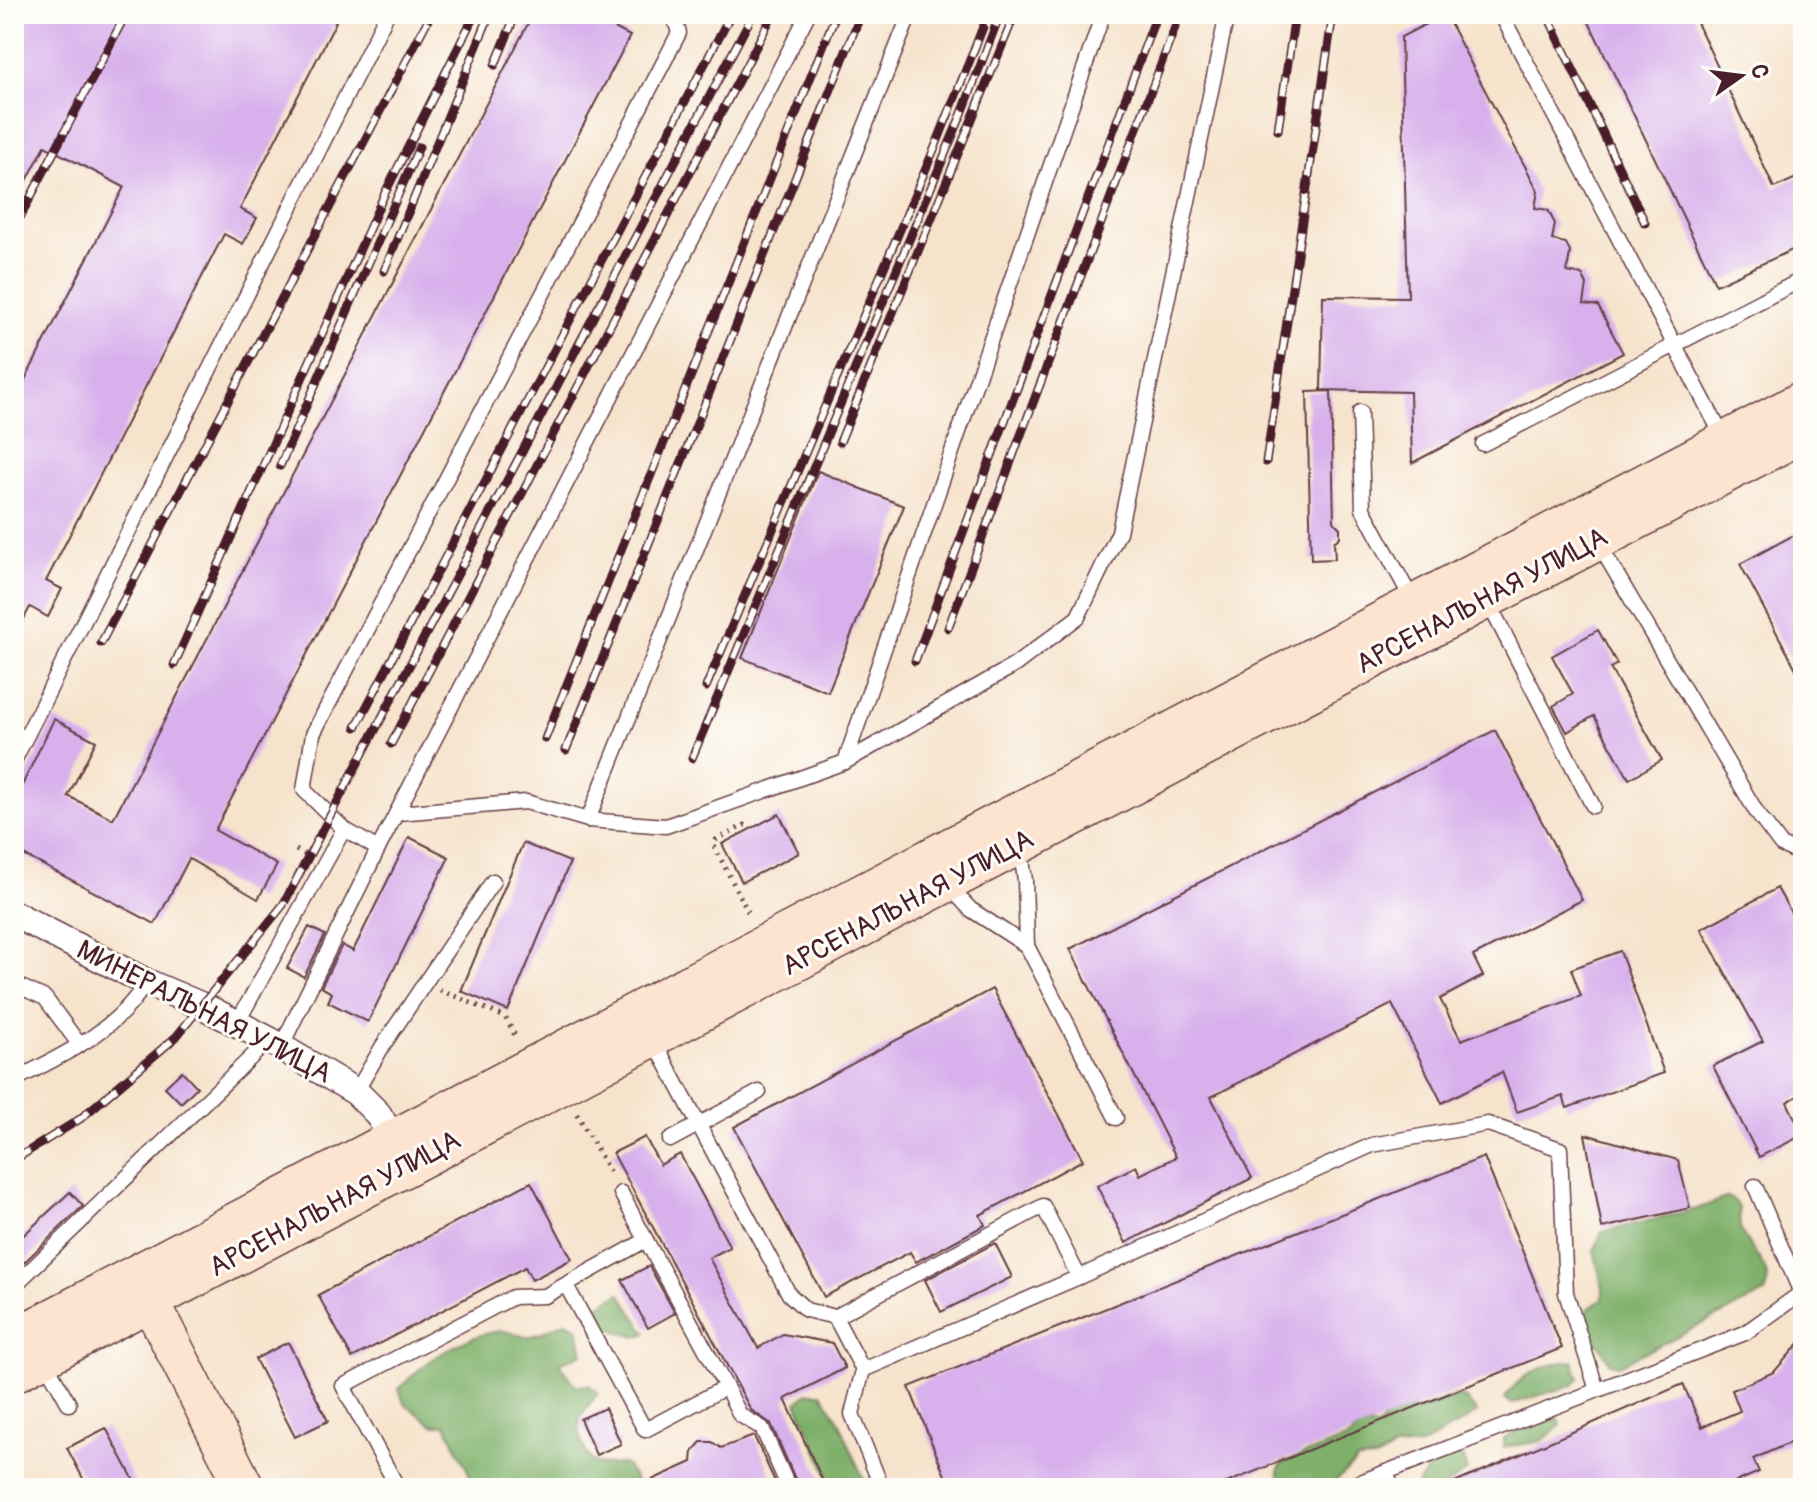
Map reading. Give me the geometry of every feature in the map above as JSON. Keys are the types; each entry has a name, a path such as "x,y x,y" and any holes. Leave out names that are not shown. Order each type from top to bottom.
{"street":[{"name":"АРСЕНАЛЬНАЯ УЛИЦА","path":"24,1356 143,1287 1732,454 1803,400"},
{"name":"АРСЕНАЛЬНАЯ УЛИЦА","path":"1732,454 1803,433"},
{"name":"АРСЕНАЛЬНАЯ УЛИЦА","path":"1012,831 1414,604 1479,587"},
{"name":"МИНЕРАЛЬНАЯ УЛИЦА","path":"14,914 146,982 237,1023 356,1092 378,1114 400,1152"},
{"path":"143,1287 245,1488"}],"lane":[{"path":"14,761 387,14"},
{"path":"378,849 344,829 304,790 313,734 679,33 673,14"},
{"path":"14,1286 275,1043 398,813 808,14"},
{"path":"588,820 910,14"},
{"path":"845,762 1103,14"},
{"path":"398,813 526,802 588,820 666,826 845,762 1015,665 1078,617 1119,532 1227,14"},
{"path":"1501,14 1732,454"},
{"path":"1483,444 1803,279"},
{"path":"1360,412 1363,509 1414,604"},
{"path":"1590,528 1757,813 1781,845 1803,855"},
{"path":"1479,587 1593,806"},
{"path":"237,1023 344,829"},
{"path":"1012,831 1025,880 1027,946 1116,1118"},
{"path":"939,869 970,909 1027,946"},
{"path":"356,1092 382,1047 493,881"},
{"path":"14,1080 66,1054 126,1010 146,982"},
{"path":"14,984 45,998 79,1044"},
{"path":"646,1024 789,1294 806,1310 835,1317 1043,1206 1079,1277"},
{"path":"670,1140 759,1092"},
{"path":"863,1370 1372,1145 1488,1124 1560,1149 1566,1293 1597,1390"},
{"path":"1345,1488 1745,1333 1801,1293 1755,1186"},
{"path":"621,1193 740,1415 762,1428 789,1488"},
{"path":"398,1488 343,1386 513,1297 545,1296 646,1240"},
{"path":"566,1285 645,1430 726,1387"},
{"path":"835,1317 863,1370 852,1414 882,1488"},
{"path":"24,1356 69,1404"},
{"path":"1386,1472 1392,1488"}],"path":[{"path":"748,912 714,846 716,840 745,825 751,829"},
{"path":"425,983 505,1017 517,1039"},
{"path":"577,1114 621,1193"}],"green space":[{"path":"1728,1197 1737,1204 1741,1230 1764,1268 1767,1276 1765,1293 1619,1365 1610,1363 1584,1320 1587,1310 1603,1298 1594,1251 1602,1232 1697,1209"},
{"path":"620,1293 646,1333 637,1337 600,1326 597,1307"},
{"path":"565,1322 578,1328 583,1353 559,1363 576,1386 589,1385 598,1393 580,1417 585,1451 598,1464 625,1464 641,1488 476,1488 446,1425 433,1425 404,1403 399,1389 432,1360 472,1338 500,1331 531,1336"},
{"path":"1573,1361 1579,1378 1573,1385 1512,1404 1505,1398 1518,1382 1534,1371"},
{"path":"807,1393 822,1393 839,1421 867,1488 833,1488 797,1402"},
{"path":"1456,1396 1465,1398 1477,1413 1421,1446 1394,1448 1376,1459 1357,1460 1339,1478 1324,1486 1281,1488 1278,1471 1282,1463 1348,1438 1361,1426 1378,1427 1393,1407 1419,1410"},
{"path":"1558,1417 1561,1425 1542,1441 1504,1447 1504,1439 1520,1429"},
{"path":"1452,1452 1461,1452 1467,1471 1442,1488 1416,1488 1434,1460"}],"building":[{"path":"14,14 321,14 336,22 240,209 257,218 243,244 224,234 46,581 62,589 48,617 30,607 14,638 14,401 124,187 45,146 14,205"},
{"path":"533,14 587,14 630,36 215,830 277,865 258,899 189,859 155,924 14,850 14,802 54,719 96,741 68,796 113,819"},
{"path":"1445,14 1538,191 1535,208 1548,210 1555,224 1552,240 1566,243 1570,252 1567,272 1582,275 1587,285 1584,304 1598,306 1623,353 1412,463 1410,392 1321,390 1323,296 1408,297 1401,37"},
{"path":"1585,14 1693,14 1774,188 1803,175 1803,245 1716,285"},
{"path":"1331,391 1334,522 1340,528 1340,537 1334,542 1335,559 1311,560 1307,392"},
{"path":"818,471 904,506 828,692 742,658"},
{"path":"1803,530 1803,682 1740,564"},
{"path":"1598,630 1617,664 1610,668 1662,760 1629,779 1594,716 1567,732 1553,706 1573,694 1552,656"},
{"path":"1495,730 1582,900 1473,956 1483,976 1440,999 1461,1040 1581,996 1571,969 1620,951 1664,1073 1567,1108 1563,1096 1517,1112 1502,1072 1442,1103 1392,1004 1211,1097 1252,1178 1126,1243 1097,1186 1136,1166 1140,1175 1176,1157 1070,949"},
{"path":"779,814 799,853 742,882 722,844"},
{"path":"409,837 449,857 368,1022 328,1002 332,993 321,987 342,945 353,951"},
{"path":"523,843 570,862 508,1011 461,991"},
{"path":"1777,888 1803,934 1803,1093 1787,1102 1803,1135 1759,1157 1713,1066 1763,1041 1701,929"},
{"path":"309,927 325,935 304,977 287,968"},
{"path":"992,989 1083,1160 980,1215 985,1225 916,1262 910,1252 824,1297 734,1127"},
{"path":"182,1071 197,1087 181,1103 165,1087"},
{"path":"1585,1134 1678,1160 1690,1208 1602,1228"},
{"path":"645,1137 660,1165 680,1154 730,1247 709,1258 758,1348 783,1334 832,1343 845,1368 785,1399 826,1488 799,1488 771,1424 751,1410 613,1153"},
{"path":"1484,1157 1562,1348 1214,1488 950,1488 909,1387"},
{"path":"531,1182 572,1259 532,1280 525,1267 352,1358 318,1295"},
{"path":"70,1192 83,1206 14,1272 14,1244"},
{"path":"995,1243 1012,1277 941,1312 925,1280"},
{"path":"649,1266 675,1313 648,1328 622,1280"},
{"path":"1803,1339 1803,1437 1753,1459 1759,1472 1722,1488 1443,1488 1683,1384 1702,1427 1740,1411 1732,1390 1774,1372"},
{"path":"288,1342 328,1421 295,1437 255,1359"},
{"path":"605,1408 621,1444 596,1455 580,1419"},
{"path":"106,1428 138,1488 88,1488 67,1448"},
{"path":"754,1436 778,1488 634,1488 692,1462 693,1451 701,1442 712,1442 721,1448"}],"railway":[{"path":"14,229 126,14"},
{"path":"101,643 431,14"},
{"path":"174,665 385,193 475,14"},
{"path":"384,271 490,14"},
{"path":"495,65 516,14"},
{"path":"356,727 731,14"},
{"path":"14,1160 80,1119 176,1037 283,905 753,14"},
{"path":"391,744 773,14"},
{"path":"545,739 836,14"},
{"path":"566,750 861,14"},
{"path":"692,758 963,111 1000,14"},
{"path":"840,442 1015,14"},
{"path":"915,661 1157,14"},
{"path":"948,628 1180,14"},
{"path":"1278,130 1295,14"},
{"path":"1266,462 1333,14"},
{"path":"1547,14 1645,223"},
{"path":"706,687 983,27"},
{"path":"280,466 419,147"}]}
